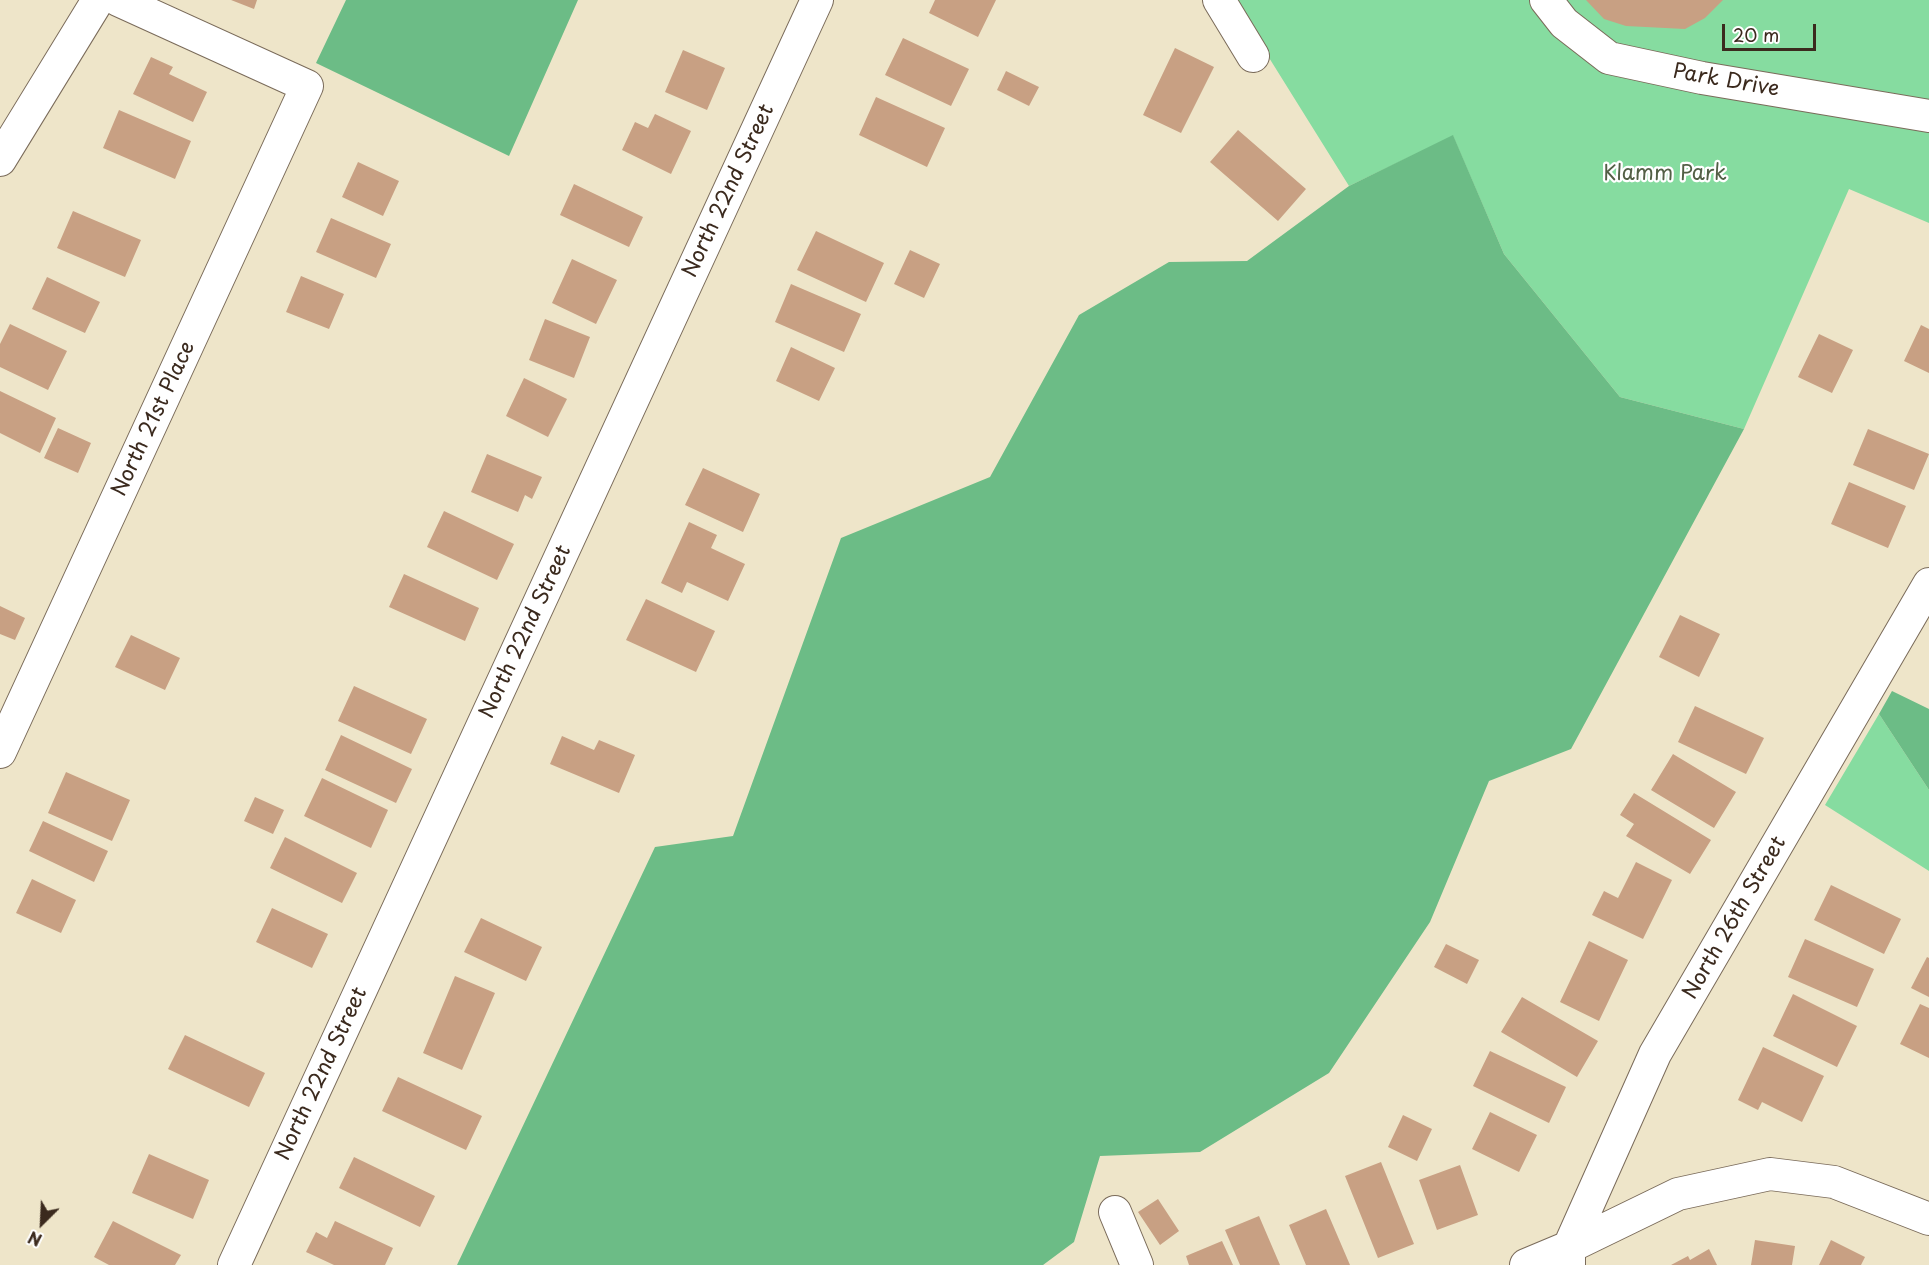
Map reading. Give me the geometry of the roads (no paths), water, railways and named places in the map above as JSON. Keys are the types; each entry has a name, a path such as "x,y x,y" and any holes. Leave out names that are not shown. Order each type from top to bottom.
{"street":[{"path":"0,160 98,0"},
{"name":"North 21st Place","path":"0,752 307,86 118,0"},
{"name":"North 22nd Street","path":"234,1265 817,0"},
{"path":"1219,0 1253,56"},
{"name":"Park Drive","path":"1546,0 1564,23 1609,58 1702,78 1929,116"},
{"name":"North 26th Street","path":"1569,1256 1655,1054 1929,584"},
{"path":"1526,1265 1569,1256 1678,1194 1770,1174 1834,1182 1929,1219"},
{"path":"1115,1212 1137,1265"}],"park label":[{"name":"Klamm Park","path":"1665,174"}]}
